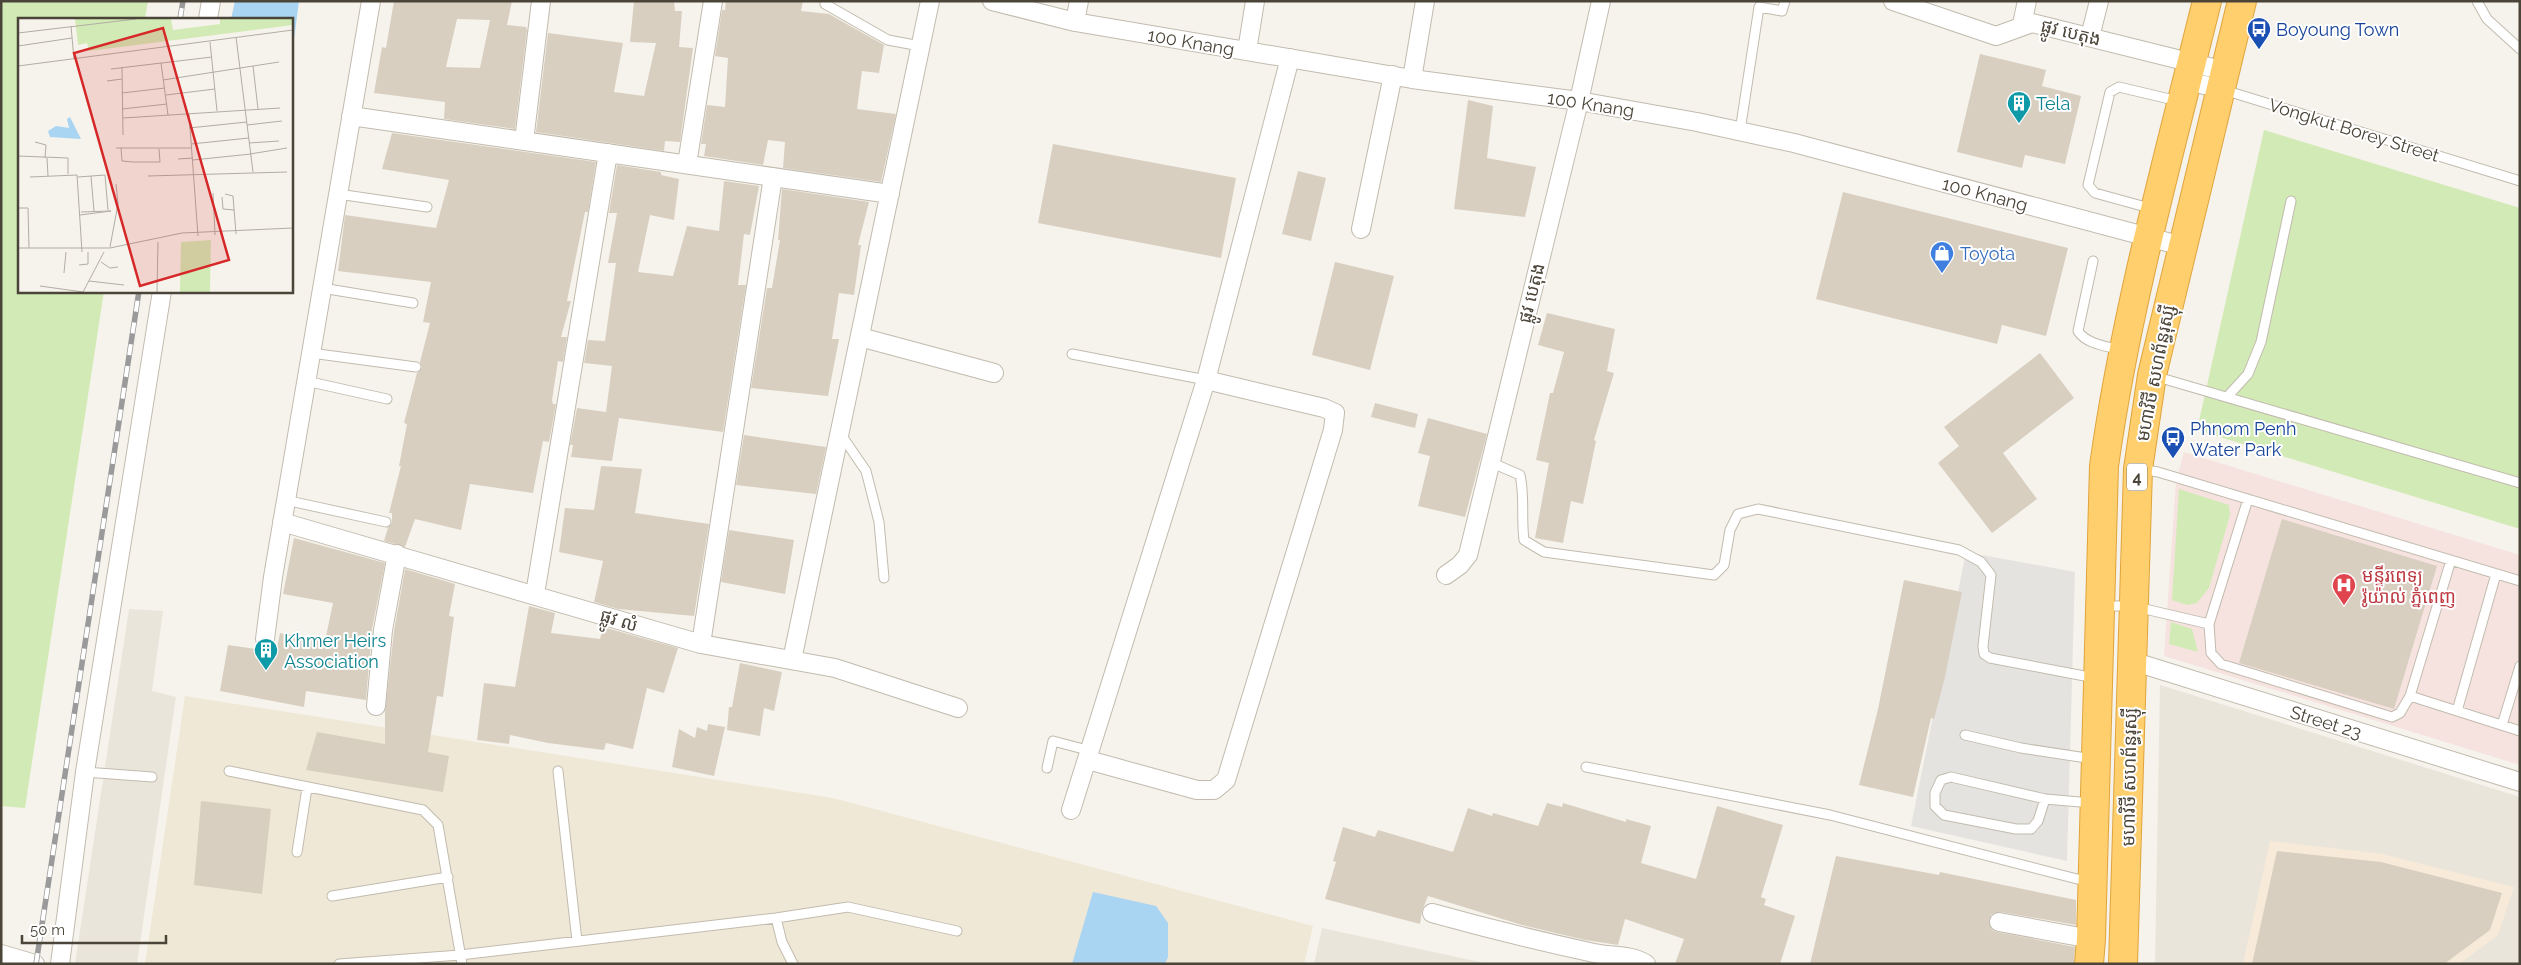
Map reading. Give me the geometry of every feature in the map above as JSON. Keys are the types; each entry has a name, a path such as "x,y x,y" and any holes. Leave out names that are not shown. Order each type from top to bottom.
{"highway":[{"name":"មហាវិថី សហព័ន្ធរុស្ស៊ី","path":"2090,951 2104,466 2113,399 2148,238 2207,1"},
{"name":"មហាវិថី សហព័ន្ធរុស្ស៊ី","path":"2122,964 2132,661 2132,606 2138,469 2152,375 2242,1"}],"street":[{"path":"208,18 211,1"},
{"path":"265,639 282,522 370,1"},
{"path":"524,141 541,1"},
{"path":"687,164 713,1"},
{"path":"792,660 930,1"},
{"name":"100 Knang","path":"992,1 1075,22 1412,79 1579,101 1740,131 1804,145 2182,246"},
{"path":"1075,22 1079,1"},
{"path":"1246,51 1255,1"},
{"path":"1412,79 1426,1"},
{"name":"ផ្លូវ បេតុង","path":"1446,575 1460,565 1468,555 1579,101 1601,1"},
{"name":"ផ្លូវ បេតុង","path":"1893,1 1996,36 2022,24 2032,23 2090,37 2187,82"},
{"path":"2022,24 2027,1"},
{"path":"2090,37 2099,1"},
{"path":"1071,810 1206,380 1290,58"},
{"path":"1361,229 1393,75"},
{"name":"Vongkut Borey Street","path":"2187,82 2223,80"},
{"path":"351,116 890,194"},
{"path":"535,594 608,153"},
{"path":"701,644 773,177"},
{"path":"60,964 85,772 162,292"},
{"path":"860,337 994,373"},
{"path":"1089,756 1196,790 1214,790 1226,780 1333,430 1334,413 1324,408 1206,380"},
{"name":"ផ្លូវ លំ","path":"282,522 535,594 701,644 835,668 958,708"},
{"path":"376,706 383,630 397,554"},
{"name":"Street 23","path":"2132,661 2520,782"},
{"path":"1432,912 1492,930 1602,955 1636,957 1646,964"},
{"path":"1999,922 2090,951"},
{"path":"1,954 35,964"}],"lane":[{"path":"1740,131 1759,7 1782,11 1785,1"},
{"path":"2477,1 2487,19 2520,49"},
{"path":"825,4 888,40 920,46"},
{"name":"Vongkut Borey Street","path":"2223,80 2520,180"},
{"path":"2156,209 2095,193 2088,185 2110,92 2119,87 2187,82"},
{"path":"338,194 427,207"},
{"path":"2227,397 2248,374 2261,342 2290,201"},
{"path":"2093,262 2078,331 2082,337 2089,341 2124,350"},
{"path":"322,288 413,303"},
{"path":"310,353 416,367"},
{"path":"1072,354 1206,380"},
{"path":"2152,375 2520,482"},
{"path":"306,381 386,399"},
{"path":"840,433 866,471 879,522 884,578"},
{"path":"1490,462 1520,476 1524,492 1521,522 1524,540 1544,552 1714,575 1724,565 1730,530 1738,514 1758,509 1959,550 1981,562 1991,575 1983,646 1984,654 1990,658 2030,667 2098,678"},
{"path":"2138,469 2158,472 2520,581"},
{"path":"2248,499 2209,624 2211,653 2221,664 2392,717 2400,713 2410,696 2451,560"},
{"path":"286,500 386,522"},
{"path":"2456,711 2496,574"},
{"path":"2100,606 2132,606 2209,624"},
{"path":"2502,725 2520,666"},
{"path":"2410,696 2520,731"},
{"path":"1965,735 2021,748 2096,759"},
{"path":"1047,768 1052,742 1089,756"},
{"path":"1586,767 1830,815 2077,879 2093,880"},
{"path":"229,771 423,810 438,825 461,959"},
{"path":"558,771 577,941"},
{"path":"85,772 152,777"},
{"path":"2045,798 2038,821 2031,829 2016,830 1944,815 1935,806 1935,793 1941,780 1951,777 2045,798 2095,803"},
{"path":"297,852 307,788"},
{"path":"332,896 448,877"},
{"path":"339,964 461,959 577,941 776,918 848,907 957,931"},
{"path":"776,918 782,942 793,964"}],"shaded area":[{"name":"មន្ទីរពេទ្យ រ៉ូយ៉ាល់ ភ្នំពេញ","path":"2184,452 2520,555 2520,765 2164,656 2176,481"},
{"path":"1966,552 2075,572 2067,861 1911,826"},
{"path":"129,609 163,611 152,691 176,697 137,964 75,964"},
{"path":"2160,685 2520,797 2520,964 2155,964"},
{"path":"185,696 833,798 1313,926 1304,964 145,964"},
{"path":"2270,841 2383,854 2514,887 2498,935 2459,964 2243,964"},
{"path":"1322,928 1489,964 1314,964"}],"green space":[{"path":"1,1 148,1 145,18 18,18 18,292 104,292 25,808 1,806"},
{"path":"2264,130 2520,208 2520,529 2197,430"},
{"path":"2179,489 2229,505 2230,515 2209,588 2197,603 2187,605 2172,600"},
{"path":"2171,622 2192,629 2198,652 2169,644"}],"water":[{"path":"235,1 299,1 293,47 292,18 231,18"},
{"path":"1093,892 1156,906 1168,923 1168,957 1165,964 1072,964"}],"building":[{"path":"394,1 512,1 507,25 526,27 527,30 515,129 444,119 445,102 374,93 382,47 386,48","holes":["457,19 490,20 480,68 446,67"]},
{"path":"634,1 674,1 675,11 682,11 679,47 693,48 680,142 665,141 664,151 536,132 548,33 623,43 614,92 644,96 656,43 630,42"},
{"path":"726,1 803,1 801,11 829,14 884,45 879,73 862,71 857,109 896,114 881,182 783,168 785,142 768,140 763,165 704,156 706,144 701,144 707,105 725,107 728,58 715,56 722,10 725,10"},
{"name":"Tela","path":"1980,54 2046,70 2042,86 2081,96 2065,164 2025,155 2022,168 1957,152"},
{"path":"1468,100 1493,106 1487,158 1536,167 1525,217 1454,209"},
{"path":"392,133 596,162 588,212 585,212 567,301 571,301 561,337 567,337 563,362 558,361 552,400 553,404 556,404 549,442 543,441 533,493 470,484 461,530 415,519 405,547 384,541 388,528 392,523 392,513 389,513 401,466 399,466 407,424 404,423 417,373 422,368 420,362 430,323 423,322 431,282 338,271 345,215 436,228 449,180 382,169"},
{"path":"1053,144 1236,178 1221,258 1038,223"},
{"path":"617,165 661,172 661,175 679,179 674,220 650,215 638,272 673,276 687,226 719,231 724,181 759,186 750,235 744,234 738,285 746,285 723,432 619,418 612,461 571,457 573,445 570,445 577,408 606,412 612,366 584,363 588,340 605,341 616,263 608,263 617,213 609,213"},
{"path":"1298,171 1326,178 1311,241 1282,234"},
{"path":"782,189 869,202 858,245 861,245 854,295 839,293 832,339 839,339 828,396 751,388 767,288 772,288 780,240 778,240"},
{"name":"Toyota","path":"1843,192 2068,248 2046,336 2002,325 1997,344 1816,299"},
{"path":"1335,262 1394,276 1370,370 1312,355"},
{"path":"1547,313 1615,329 1607,371 1614,373 1594,440 1596,441 1583,504 1571,501 1563,543 1535,538 1549,463 1536,460 1550,393 1553,393 1564,352 1538,345"},
{"path":"2040,353 2074,398 2003,453 2037,499 1992,533 1938,463 1959,446 1944,427"},
{"path":"1375,403 1418,414 1415,428 1371,417"},
{"path":"1428,418 1487,434 1465,517 1418,506 1430,456 1418,453"},
{"path":"744,435 826,447 816,494 736,485"},
{"path":"601,466 642,469 635,513 709,524 694,616 618,609 594,602 603,561 559,552 565,508 594,510"},
{"path":"2282,519 2437,566 2394,709 2239,663"},
{"path":"729,530 794,540 785,594 721,582"},
{"path":"294,538 385,563 372,629 366,700 306,691 304,707 220,691 228,645 276,652 280,633 325,641 333,603 283,594"},
{"path":"405,569 455,584 449,616 454,617 443,697 437,696 428,752 449,756 443,792 306,770 317,732 385,744 385,712 394,631"},
{"path":"1904,580 1962,592 1945,677 1934,719 1931,718 1913,797 1859,785 1878,709"},
{"path":"529,606 555,613 551,633 600,639 603,627 678,648 664,693 647,688 633,749 606,743 604,750 548,743 510,735 509,744 477,740 484,683 515,687"},
{"path":"740,663 782,672 774,711 764,708 760,736 727,730 729,707 732,707"},
{"path":"708,724 725,727 714,776 672,767 679,729 695,738 697,727 707,731"},
{"path":"201,801 271,809 262,894 194,885"},
{"path":"1547,803 1562,807 1563,803 1626,822 1626,819 1651,826 1641,863 1696,879 1717,806 1783,825 1761,897 1766,899 1764,905 1795,916 1780,964 1675,964 1684,939 1625,919 1618,945 1585,940 1522,925 1428,896 1422,911 1420,924 1325,899 1336,862 1333,861 1343,827 1375,837 1378,830 1453,852 1468,808 1492,816 1493,813 1538,826"},
{"path":"2277,851 2381,862 2502,893 2490,930 2444,964 2252,964"},
{"path":"1836,856 1939,875 1940,872 2076,900 2076,925 2001,912 1991,915 1989,921 1992,930 1997,932 2075,947 2074,964 1810,964"}],"railway":[{"path":"180,18 183,1"},
{"path":"36,964 139,292"}],"place":[{"name":"Boyoung Town","path":"2259,50"},
{"name":"Tela","path":"2019,124"},
{"name":"Toyota","path":"1942,274"},
{"name":"Phnom Penh Water Park","path":"2173,459"},
{"name":"មន្ទីរពេទ្យ រ៉ូយ៉ាល់ ភ្នំពេញ","path":"2344,606"},
{"name":"Khmer Heirs Association","path":"266,671"}]}
